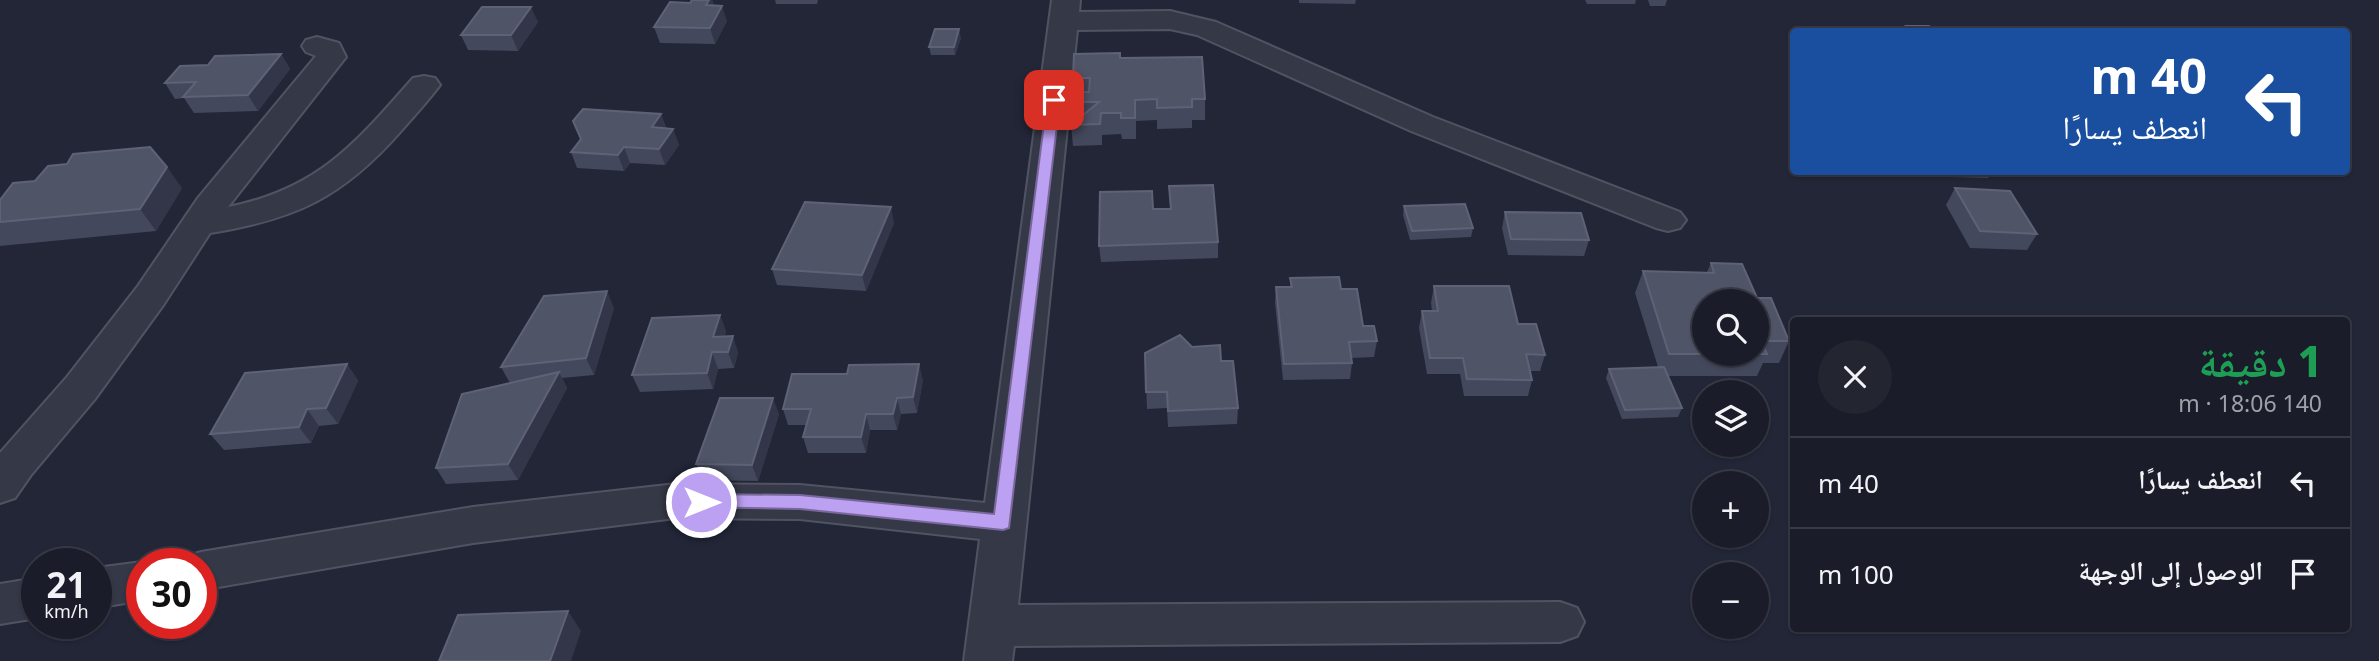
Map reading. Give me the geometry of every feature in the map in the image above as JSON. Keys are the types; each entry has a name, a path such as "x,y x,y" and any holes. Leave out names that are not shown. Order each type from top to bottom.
{"street":[{"path":"1560,622 990,644 1065,10 1170,20 1206,28 1422,124 1668,220"},
{"path":"0,486 81,388 151,295 199,223 331,57 328,49 317,46"},
{"path":"199,223 260,212 297,198 334,178 362,155 424,85"},
{"path":"217,568 472,525 676,501 800,502 1003,523"},
{"path":"0,604 21,601"}],"building":[{"path":"692,0 709,0 706,5 722,6 710,28 654,27 670,2 690,3"},
{"path":"482,7 531,7 511,35 461,35"},
{"path":"1906,26 1930,28 1907,28"},
{"path":"935,29 959,29 954,47 929,47"},
{"path":"1120,53 1120,58 1202,57 1205,99 1192,99 1192,107 1157,108 1157,99 1135,100 1135,118 1121,118 1121,113 1101,113 1100,124 1071,125 1099,102 1075,102 1076,92 1089,92 1090,78 1073,78 1074,54"},
{"path":"281,54 248,95 183,97 196,82 165,83 180,66 208,65 215,56"},
{"path":"583,109 661,114 652,127 673,129 659,149 624,147 618,155 571,152 581,139 573,121"},
{"path":"150,147 167,167 140,209 0,222 0,200 13,183 35,181 48,166 67,164 73,154"},
{"path":"1213,185 1218,242 1099,246 1100,192 1152,191 1153,209 1171,209 1169,186"},
{"path":"1955,188 2010,191 2037,234 1980,231"},
{"path":"805,202 891,207 862,275 772,269"},
{"path":"1465,204 1473,228 1412,231 1404,206"},
{"path":"1505,212 1581,213 1589,240 1511,239"},
{"path":"1711,263 1742,264 1753,289 1692,289 1692,354 1669,354 1643,271 1714,273"},
{"path":"1339,277 1341,289 1357,289 1363,326 1374,326 1377,341 1349,342 1352,363 1284,364 1276,287 1292,287 1290,278"},
{"path":"1434,286 1509,286 1518,324 1536,324 1545,355 1526,354 1532,380 1467,379 1463,358 1430,358 1422,311 1438,311"},
{"path":"607,291 586,358 501,367 544,296"},
{"path":"1769,298 1771,298 1789,341 1769,341"},
{"path":"720,315 713,337 733,336 728,352 712,352 707,373 632,375 652,318"},
{"path":"1180,335 1192,347 1220,345 1221,361 1233,361 1238,408 1168,411 1167,392 1146,392 1145,353"},
{"path":"347,364 326,408 307,409 299,427 210,434 245,373"},
{"path":"919,364 913,397 897,398 893,414 866,414 861,437 803,437 811,409 783,409 792,374 847,374 849,365"},
{"path":"1664,367 1682,408 1625,410 1609,369"},
{"path":"559,372 508,464 436,468 462,394"},
{"path":"720,398 773,398 752,465 696,464"},
{"path":"568,611 550,661 439,661 458,615"}],"route":[{"path":"701,502 800,502 1003,523 1054,100"}]}
